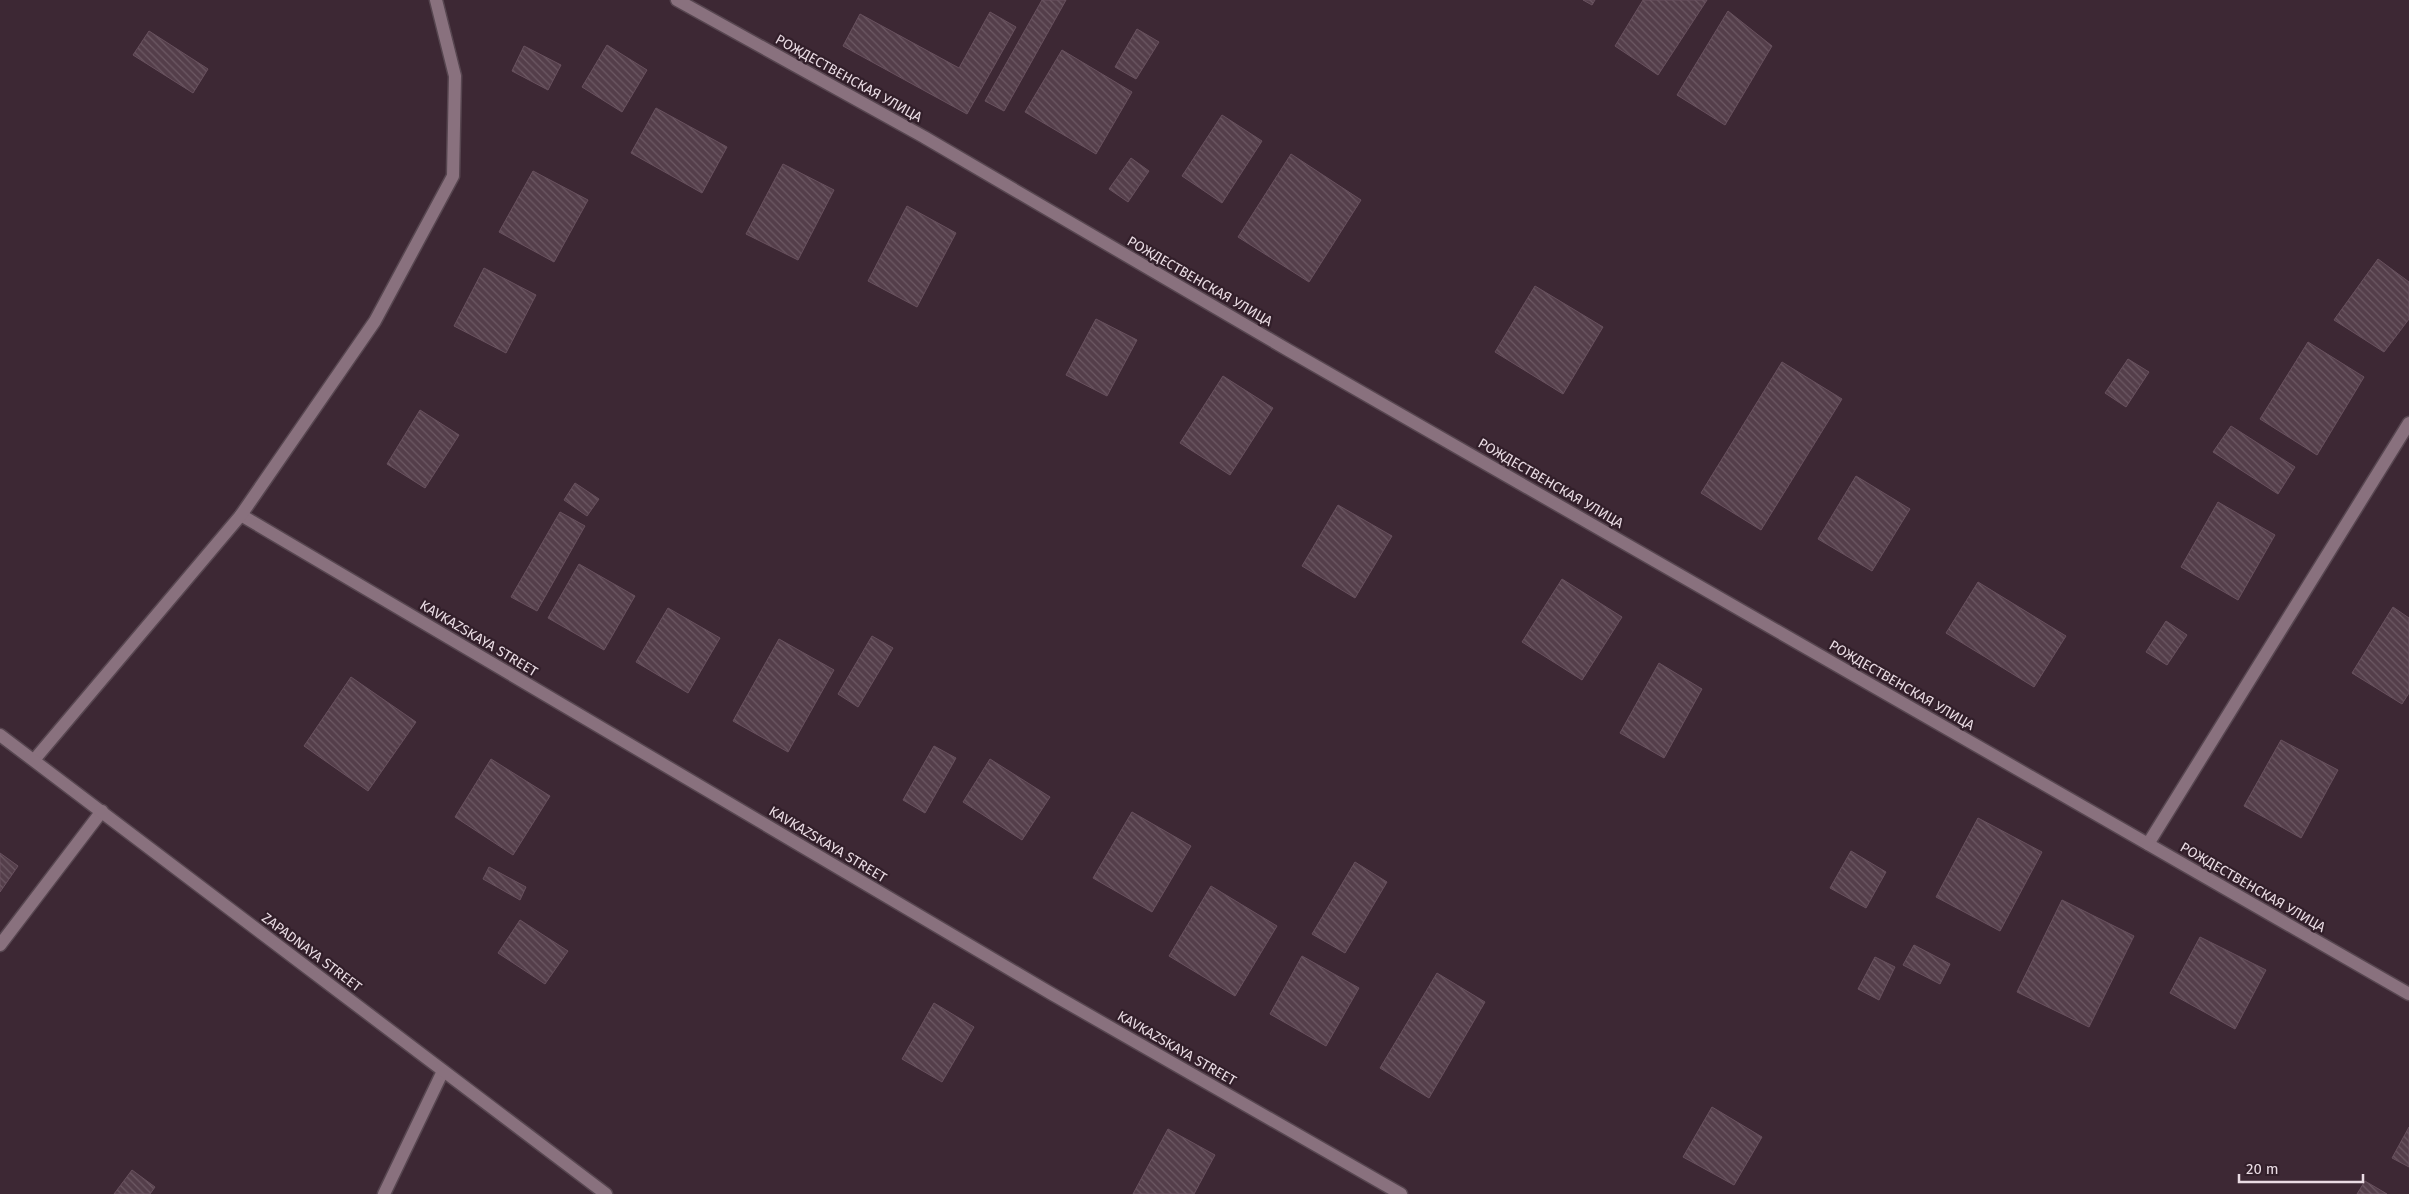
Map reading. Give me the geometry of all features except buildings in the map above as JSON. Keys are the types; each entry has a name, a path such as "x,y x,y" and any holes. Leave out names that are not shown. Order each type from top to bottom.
{"street":[{"path":"34,760 241,515 375,321 452,176 455,76 436,0"},
{"name":"РОЖДЕСТВЕНСКАЯ УЛИЦА","path":"677,0 924,137 1306,360 2409,994"},
{"path":"2148,844 2409,423"},
{"name":"KAVKAZSKAYA STREET","path":"241,515 1052,994 1402,1194"},
{"name":"ZAPADNAYA STREET","path":"0,735 606,1194"},
{"path":"0,944 102,811"},
{"path":"384,1194 443,1071"}]}
